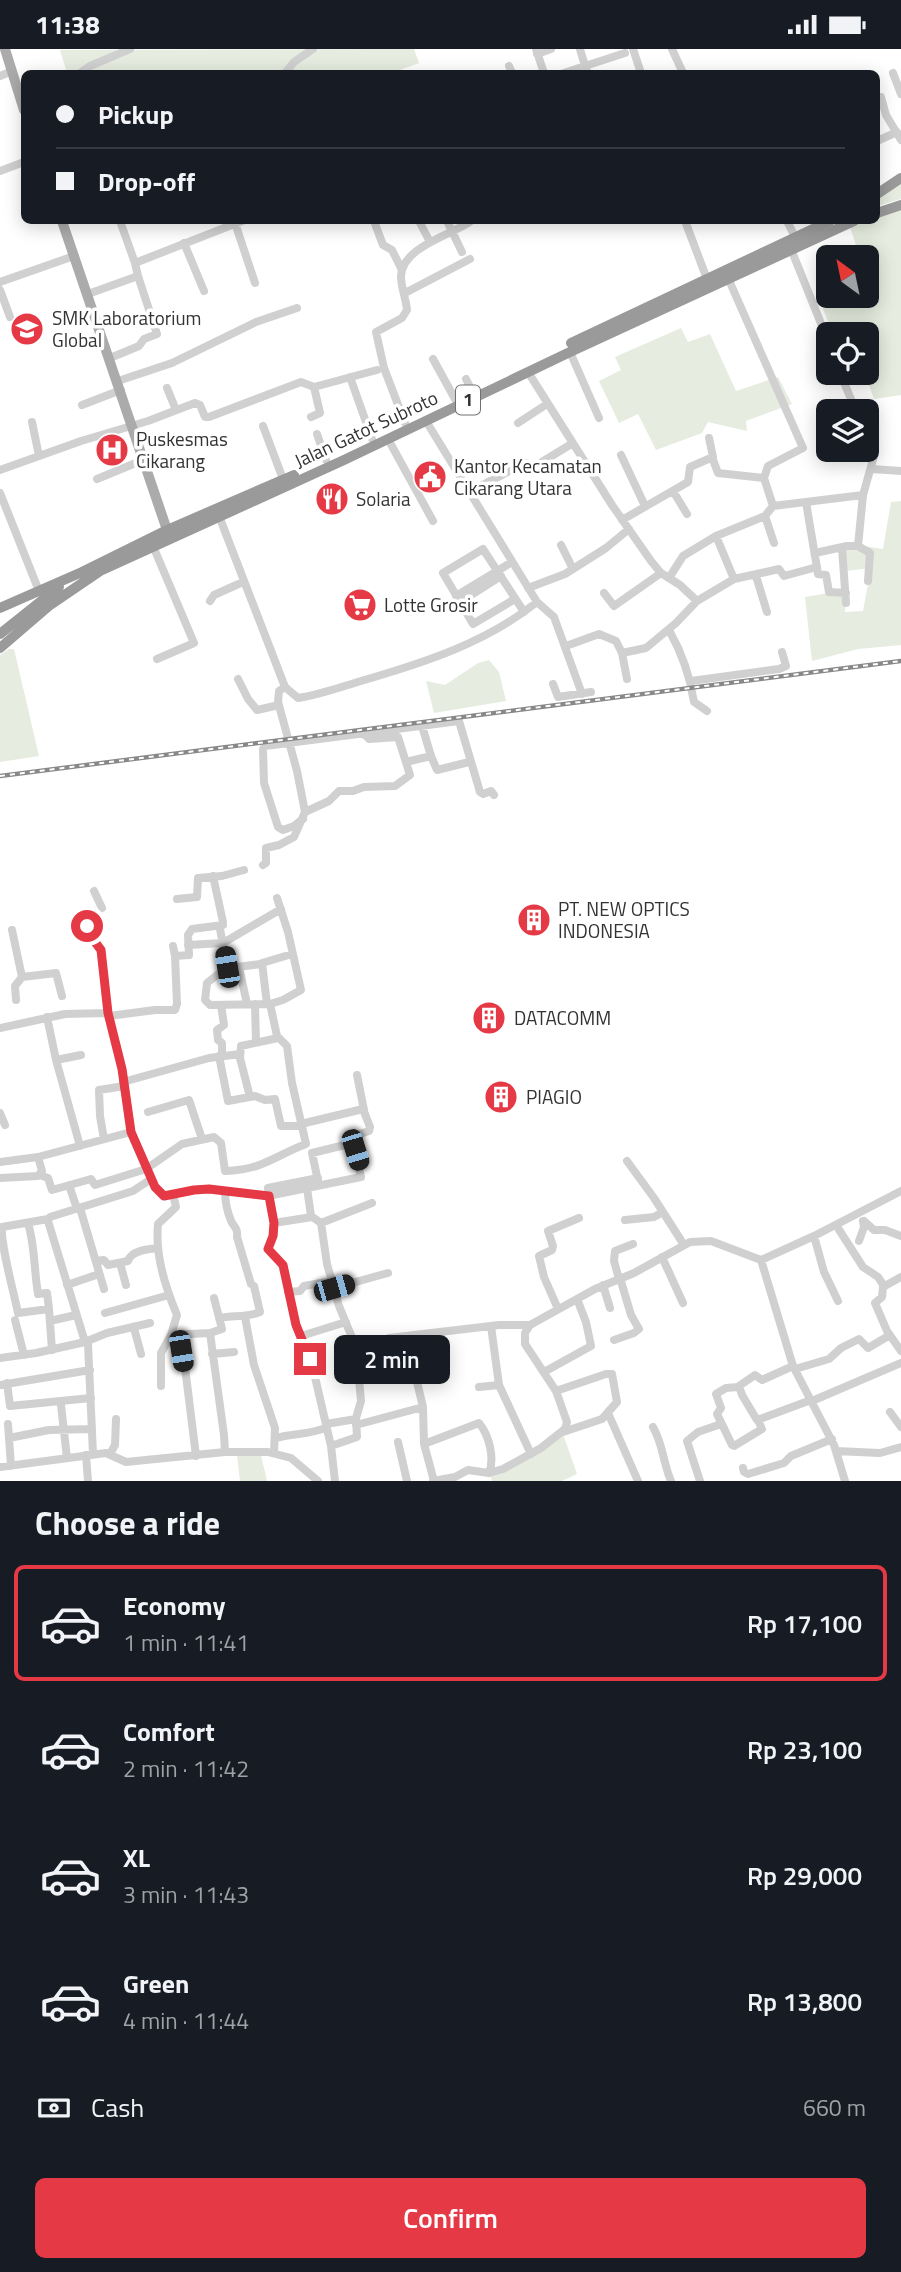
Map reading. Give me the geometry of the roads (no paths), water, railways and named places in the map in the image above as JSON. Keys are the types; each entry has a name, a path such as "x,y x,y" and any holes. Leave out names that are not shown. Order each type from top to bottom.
{"highway":[{"path":"880,192 901,178"},
{"path":"880,212 901,205"},
{"name":"Jalan Gatot Subroto","path":"83,577 167,530 372,439 707,279 846,224"},
{"name":"Jalan Gatot Subroto","path":"83,577 388,439 728,278 793,243 805,226"},
{"name":"1","path":"1,607 38,591 83,577"},
{"name":"1","path":"0,634 46,597 83,577"},
{"name":"1","path":"0,649 83,577"},
{"path":"1,607 13,613 10,625"}],"main road":[{"path":"5,49 21,100"},
{"path":"63,224 167,530"}],"street":[{"path":"84,70 130,49"},
{"path":"287,70 293,62 313,49"},
{"path":"543,70 537,52 551,49"},
{"path":"580,49 587,70 629,51 638,70"},
{"path":"673,49 682,70"},
{"path":"0,76 12,71"},
{"path":"893,73 901,94"},
{"path":"880,140 899,136 881,97"},
{"path":"0,171 21,163"},
{"path":"110,358 139,346 145,339 157,334 121,224"},
{"path":"135,263 234,224"},
{"path":"240,224 255,283"},
{"path":"375,224 383,245 392,250 402,270"},
{"path":"421,224 430,242"},
{"path":"448,224 462,252"},
{"path":"405,423 375,335 377,330 397,321 407,310 401,278 402,270 409,259 430,242 465,224"},
{"path":"686,224 707,279"},
{"path":"788,224 821,322"},
{"path":"184,243 204,291"},
{"path":"0,282 75,255"},
{"path":"405,293 470,259"},
{"path":"88,294 138,277"},
{"path":"728,278 803,448 770,464 764,478 773,506"},
{"path":"0,290 10,317"},
{"path":"82,405 119,385 172,363 256,322 297,308"},
{"path":"570,352 599,418"},
{"path":"433,359 455,399"},
{"path":"0,470 197,403 205,417 209,417 301,381 314,387 377,370"},
{"path":"528,372 622,520 665,575 697,601"},
{"path":"350,377 372,439"},
{"path":"466,379 472,391"},
{"path":"311,417 320,413 314,387"},
{"path":"167,388 176,410"},
{"path":"518,423 547,404"},
{"path":"426,421 537,602 554,617 587,693 558,697 553,684"},
{"path":"32,422 39,456"},
{"path":"263,426 284,479"},
{"path":"317,434 326,460"},
{"path":"709,438 718,473 764,478"},
{"path":"388,439 433,521"},
{"path":"470,492 505,475 524,462 532,468 573,443"},
{"path":"621,455 645,506"},
{"path":"622,520 688,482 690,467 712,457"},
{"path":"97,479 144,460"},
{"path":"858,547 863,495 873,462"},
{"path":"872,469 901,471"},
{"path":"673,491 687,514"},
{"path":"0,493 38,591"},
{"path":"604,593 614,606 665,575 683,556 716,536 765,516 773,506 863,495"},
{"path":"806,502 818,574 826,575 829,592 846,593"},
{"path":"219,516 285,687 301,698 395,671 469,645 537,602"},
{"path":"765,516 774,543"},
{"path":"528,588 573,569 629,529"},
{"path":"716,536 734,579"},
{"path":"561,545 573,569"},
{"path":"153,546 194,643 157,659"},
{"path":"815,554 858,547 870,552 867,581"},
{"path":"842,548 846,603"},
{"path":"516,599 475,625 443,573 482,549 516,599 524,612"},
{"path":"458,599 499,574 512,562"},
{"path":"622,653 644,650 669,630 697,601 734,579 779,569 784,576 817,567"},
{"path":"756,576 767,612"},
{"path":"210,601 214,595 243,582"},
{"path":"669,630 691,681 694,702 706,711"},
{"path":"566,646 601,634 617,642 627,678"},
{"path":"691,681 779,669 786,666 782,652"},
{"path":"238,678 255,708 260,711 279,705"},
{"path":"263,865 266,863 266,848 294,837 304,815 297,771 279,705 278,693 285,687"},
{"path":"363,733 374,740 398,737 410,775 398,785 340,791 288,829 279,829 264,783 263,747 287,742 422,726 460,722 469,762 480,793 491,791 494,795"},
{"path":"422,726 437,770 469,762"},
{"path":"406,762 431,756"},
{"path":"177,899 197,897 198,879 225,876 244,870"},
{"path":"214,876 227,967"},
{"path":"94,891 102,908"},
{"path":"277,898 281,909 301,990 269,1004 207,1003 208,982 227,967 261,964 292,954"},
{"path":"188,945 223,943 281,909"},
{"path":"85,913 89,932 101,950 108,1015 124,1084 131,1132 146,1169 161,1195 194,1190 269,1196 307,1188 318,1182"},
{"path":"175,956 189,955 188,935 192,929 223,925"},
{"path":"12,929 22,977"},
{"path":"0,1027 65,1014 108,1015 176,1009 173,946"},
{"path":"0,1178 40,1175 48,1178 52,1190 91,1179 94,1185 146,1169 182,1145 214,1137 219,1140 225,1171 247,1170 306,1144 286,1046 278,1038 261,964"},
{"path":"239,967 251,1004 256,1042"},
{"path":"16,1000 15,986 22,977 56,973 62,996"},
{"path":"221,1005 224,1025 217,1030 218,1041 222,1043 221,1056 227,1100 250,1097 275,1099 281,1126 302,1125 364,1109"},
{"path":"47,1017 80,1146"},
{"path":"250,1097 240,1054 241,1046 278,1038"},
{"path":"104,1139 99,1090 221,1056 240,1054"},
{"path":"56,1060 81,1055"},
{"path":"335,1481 331,1446 315,1377 296,1325 282,1263 268,1249 274,1223 269,1187 362,1176 353,1137 370,1130 357,1076"},
{"path":"148,1112 189,1100 202,1139"},
{"path":"0,1113 5,1125"},
{"path":"0,1161 38,1157 131,1132"},
{"path":"318,1182 312,1153 353,1143"},
{"path":"38,1157 42,1171 40,1175"},
{"path":"627,1161 684,1245"},
{"path":"49,1309 18,1313 3,1254 0,1228 48,1219 79,1209 136,1190 151,1179"},
{"path":"69,1185 104,1289"},
{"path":"307,1188 312,1217"},
{"path":"219,1318 235,1315 245,1317 260,1312 237,1237 238,1231 231,1220 226,1203 225,1191"},
{"path":"564,1432 567,1422 556,1391 525,1344 525,1333 530,1325 684,1245 705,1240 761,1260 836,1224 862,1217 901,1191"},
{"path":"173,1194 176,1207 158,1224 157,1248 177,1315 176,1335 196,1456"},
{"path":"321,1223 372,1203"},
{"path":"625,1220 654,1217 663,1212"},
{"path":"274,1223 312,1217 321,1223 333,1285 351,1335 361,1401 356,1422 357,1437 331,1446"},
{"path":"862,1217 874,1230 885,1230 901,1236"},
{"path":"859,1241 864,1227 862,1217"},
{"path":"558,1309 544,1277 539,1256 552,1250 548,1231 579,1218"},
{"path":"48,1219 76,1315 89,1348 92,1429 88,1481"},
{"path":"28,1223 33,1241 38,1294 47,1293 52,1350"},
{"path":"836,1224 863,1267 878,1277 884,1286 882,1296 875,1305 901,1351"},
{"path":"814,1236 824,1272 838,1301"},
{"path":"614,1341 639,1329 631,1315 614,1261 615,1251 633,1244"},
{"path":"96,1261 104,1260 107,1265 128,1262 130,1256 144,1249 157,1248"},
{"path":"662,1257 683,1303"},
{"path":"761,1260 794,1367 832,1439 845,1481"},
{"path":"120,1263 125,1285"},
{"path":"288,1292 300,1291 303,1287 333,1285 388,1273"},
{"path":"67,1285 99,1274"},
{"path":"884,1286 901,1277"},
{"path":"603,1285 610,1308"},
{"path":"105,1313 169,1295"},
{"path":"161,1386 161,1353 176,1335 210,1333 222,1329 214,1298"},
{"path":"544,1372 591,1346 577,1299"},
{"path":"50,1321 76,1315"},
{"path":"245,1317 254,1365 272,1417 276,1438 274,1453"},
{"path":"15,1320 24,1355"},
{"path":"301,1336 346,1322"},
{"path":"0,1358 52,1350 85,1342 107,1332 150,1323"},
{"path":"389,1338 491,1326 530,1325"},
{"path":"491,1326 499,1385 531,1454"},
{"path":"134,1328 141,1354"},
{"path":"210,1333 225,1453"},
{"path":"738,1387 762,1429 733,1446 717,1414 721,1408 716,1394 726,1388 738,1387 755,1375 762,1380 794,1367 828,1359 859,1339 869,1348 890,1335"},
{"path":"406,1336 423,1407 424,1444 433,1481 454,1477 468,1470 489,1473 503,1469 564,1432 602,1419 617,1402 611,1373 556,1391"},
{"path":"212,1354 234,1352"},
{"path":"758,1420 901,1363"},
{"path":"90,1370 4,1384 10,1406 91,1398"},
{"path":"479,1387 499,1385"},
{"path":"61,1405 67,1458"},
{"path":"276,1438 296,1432 313,1432 326,1425 356,1422 423,1407"},
{"path":"890,1412 901,1427"},
{"path":"608,1413 638,1481"},
{"path":"110,1454 115,1445 116,1419"},
{"path":"424,1444 479,1423 483,1427 493,1460 489,1473"},
{"path":"8,1424 11,1466"},
{"path":"700,1481 687,1441 698,1432 721,1424"},
{"path":"653,1427 660,1440 663,1462 671,1481"},
{"path":"9,1438 49,1430 92,1429"},
{"path":"743,1468 748,1474 784,1463 791,1455 832,1439"},
{"path":"398,1442 407,1481"},
{"path":"836,1451 886,1453 901,1447"},
{"path":"0,1468 90,1454 110,1454 126,1462 225,1453 274,1453 291,1458 313,1479"}],"railway":[{"path":"0,776 901,661"}],"place":[{"name":"SMK Laboratorium Global","path":"27,329"},
{"name":"Puskesmas Cikarang","path":"112,450"},
{"name":"Kantor Kecamatan Cikarang Utara","path":"430,477"},
{"name":"Solaria","path":"332,499"},
{"name":"Lotte Grosir","path":"360,605"},
{"name":"PT. NEW OPTICS INDONESIA","path":"534,920"},
{"name":"DATACOMM","path":"489,1018"},
{"name":"PIAGIO","path":"501,1097"}]}
